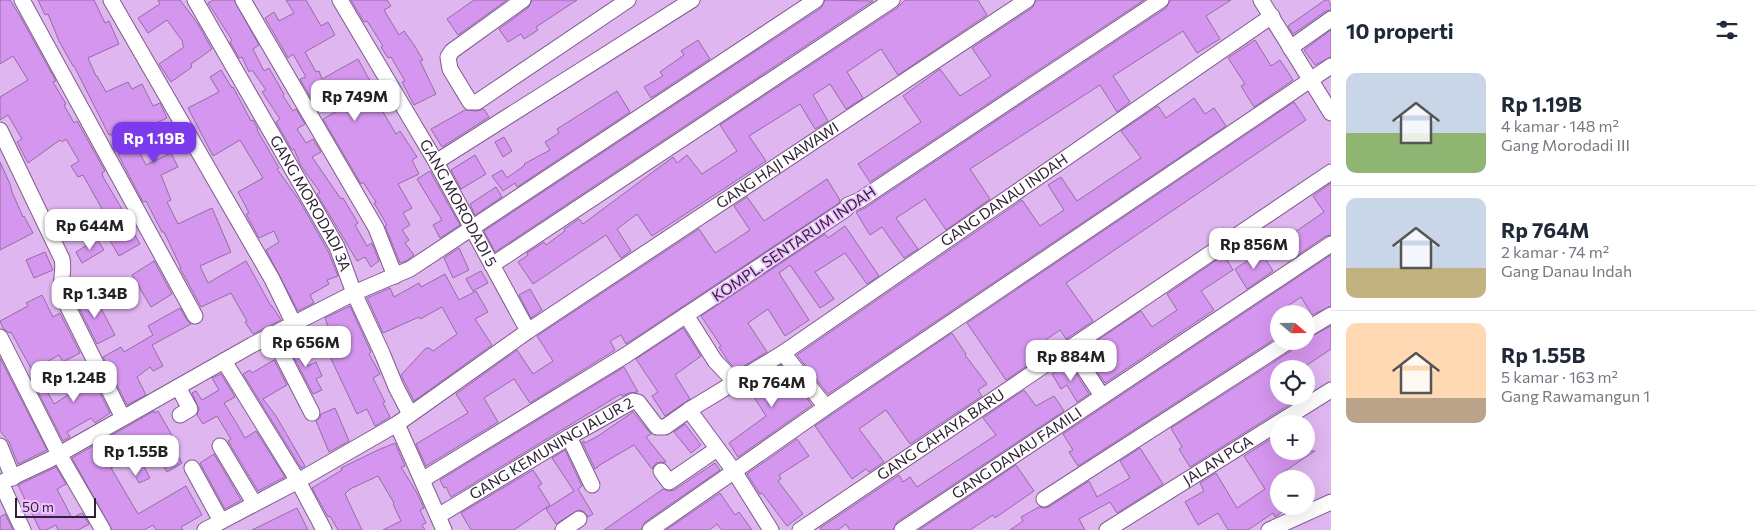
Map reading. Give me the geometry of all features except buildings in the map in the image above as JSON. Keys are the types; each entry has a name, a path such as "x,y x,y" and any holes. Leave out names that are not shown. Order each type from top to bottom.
{"street":[{"path":"22,0 195,316"},
{"path":"111,0 272,279 294,324"},
{"name":"GANG MORODADI 3A","path":"195,0 337,247 354,293 410,414"},
{"path":"243,0 376,228 395,276"},
{"name":"GANG MORODADI 5","path":"340,0 436,162 528,331"},
{"path":"523,0 452,51 448,56 450,69 471,103 477,102 628,0"},
{"path":"436,162 692,0"},
{"path":"5,481 59,454 272,335 354,293 410,270 816,0"},
{"path":"492,265 892,0"},
{"name":"GANG HAJI NAWAWI","path":"205,530 298,481 397,424 528,331 1027,0"},
{"name":"KOMPL. SENTARUM INDAH","path":"422,480 626,355 846,209 848,205 868,194 1161,0"},
{"path":"1261,0 1331,113"},
{"name":"GANG DANAU INDAH","path":"735,382 783,353 1272,16"},
{"path":"1290,48 1331,19"},
{"path":"650,530 826,408 1331,66"},
{"path":"0,130 62,259 60,288 62,295 123,418"},
{"name":"GANG CAHAYA BARU","path":"800,530 1331,172"},
{"name":"GANG DANAU FAMILI","path":"902,530 1331,244"},
{"path":"1315,325 1331,315"},
{"path":"686,316 715,361 735,382"},
{"path":"272,335 312,413"},
{"path":"0,337 59,454 103,530"},
{"path":"1070,347 1102,396"},
{"path":"1044,499 1275,350"},
{"path":"783,353 826,408"},
{"path":"224,361 298,481 324,530"},
{"name":"GANG KEMUNING JALUR 2","path":"442,523 569,438 633,401 638,402 654,424 661,428 735,382"},
{"path":"178,387 190,409 180,416"},
{"name":"JALAN PGA","path":"1107,530 1331,390"},
{"path":"689,410 734,471 768,529"},
{"path":"397,424 442,523"},
{"path":"569,438 592,485"},
{"path":"0,446 5,481 23,530"},
{"path":"220,446 254,503"},
{"path":"661,471 669,482 717,449"},
{"path":"192,468 221,521"},
{"path":"1269,530 1331,502"},
{"path":"562,530 579,519"}]}
